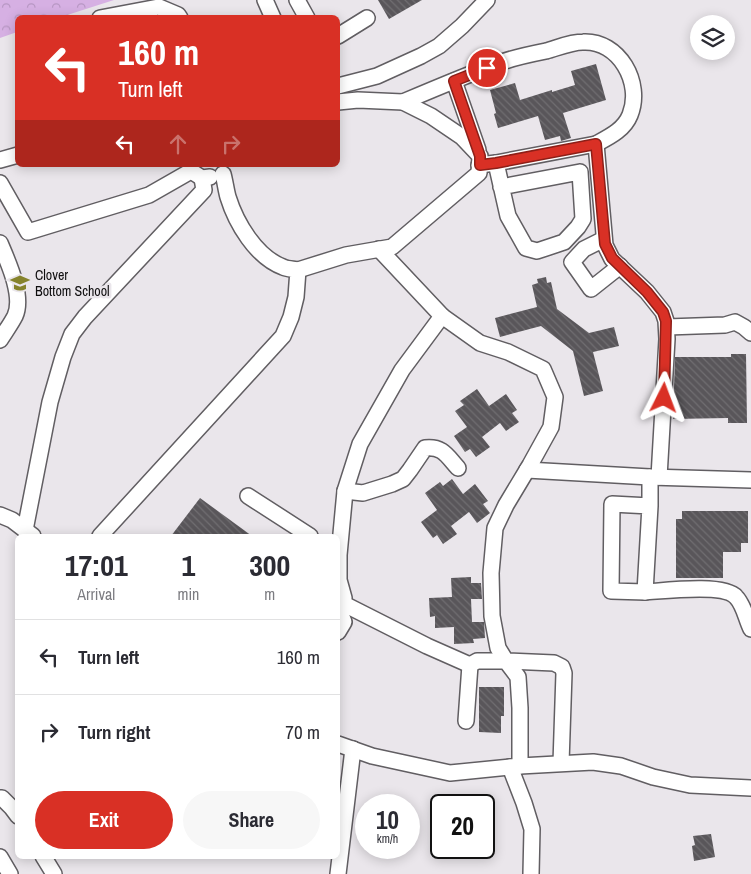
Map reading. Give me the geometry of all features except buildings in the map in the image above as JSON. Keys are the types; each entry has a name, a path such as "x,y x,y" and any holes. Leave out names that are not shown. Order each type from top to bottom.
{"street":[{"path":"264,0 272,15"},
{"path":"297,0 305,15"},
{"path":"340,85 377,76 440,46 487,0"},
{"path":"115,15 159,6 178,15"},
{"path":"340,35 368,18"},
{"path":"340,102 358,100 404,102 431,116 462,136 480,161 496,163 596,144 609,138 623,126 630,116 633,102 633,87 627,69 609,49 599,43 582,42 504,61 404,102"},
{"path":"202,178 222,169 228,197 237,222 252,243 265,256 282,267 298,270 346,255 392,247 478,173 480,161 454,81"},
{"path":"596,144 605,244 612,258 647,292 663,312 666,321 655,477 650,506 645,592"},
{"path":"0,160 15,156"},
{"path":"496,163 501,187 508,216 526,248 537,251 564,242 583,219 580,172 501,187"},
{"path":"0,183 28,232 149,195 191,171 202,178 204,190 85,317 72,334 50,402 29,533 12,520 0,515"},
{"path":"604,239 584,250 572,262 592,289 620,266"},
{"path":"0,243 12,275 18,300 16,315 0,340"},
{"path":"379,249 442,316 480,343 508,352 543,369 556,397 551,427 506,505 495,528 491,573 492,616 498,648 518,677 515,766 532,829 531,874"},
{"path":"102,534 283,336 296,297 298,270"},
{"path":"340,538 346,491 360,444 402,370 442,316"},
{"path":"666,327 725,325 735,322 751,333"},
{"path":"346,491 363,493 403,479 425,448 443,451 458,468"},
{"path":"527,470 751,480"},
{"path":"248,496 307,534"},
{"path":"650,506 612,504 611,591 645,592 702,588 726,591 736,596 751,629"},
{"path":"340,584 344,598 340,608 344,622 340,629"},
{"path":"340,608 470,665"},
{"path":"470,665 476,661 506,661 554,663 562,668 564,673 561,763"},
{"path":"466,721 470,665"},
{"path":"340,745 372,756 450,772 592,762 621,766 653,777 690,785 751,788"},
{"path":"340,857 353,749"},
{"path":"0,798 15,812"},
{"path":"0,857 10,874"},
{"path":"45,859 54,874"},
{"path":"338,874 340,859"}],"green space":[{"path":"0,0 114,0 67,15 15,15 15,33 0,38"}],"place":[{"name":"Clover Bottom School","path":"20,283"}],"route":[{"path":"487,68 454,81 480,156 480,165 596,144 605,244 612,258 647,292 663,312 666,321 664,398"}]}
